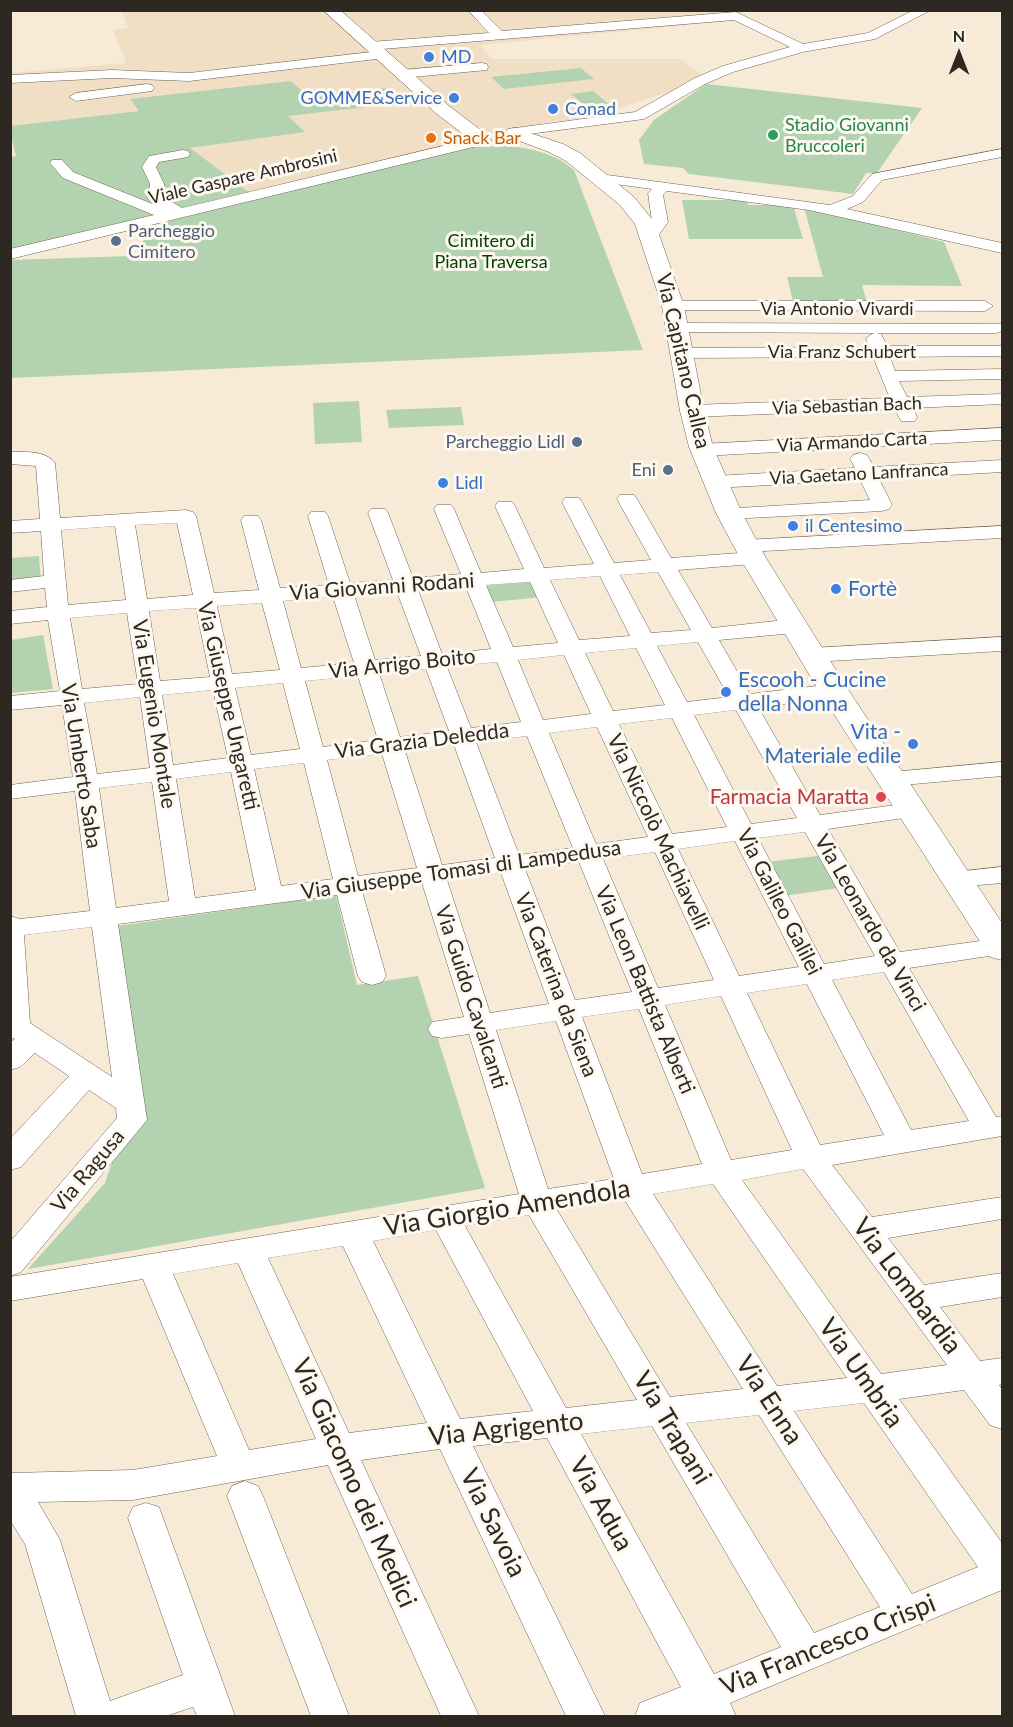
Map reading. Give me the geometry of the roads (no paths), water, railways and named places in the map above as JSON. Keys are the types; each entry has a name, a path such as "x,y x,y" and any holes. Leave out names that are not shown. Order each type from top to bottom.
{"main road":[{"path":"330,10 443,110 485,140 573,157"},
{"path":"443,110 513,132 573,157"},
{"path":"485,140 479,135 489,130 513,132"},
{"name":"Via Capitano Callea","path":"573,157 634,208 645,223 677,329 692,411 702,450 729,513 749,552 910,810 999,938"}],"street":[{"path":"474,10 499,36"},
{"path":"513,132 639,116 713,75 801,48 871,36 920,11"},
{"path":"10,79 112,74 189,77 499,36 737,13 801,48"},
{"path":"287,52 376,51"},
{"path":"75,97 376,51"},
{"path":"402,74 482,67"},
{"path":"418,89 438,87"},
{"name":"Viale Gaspare Ambrosini","path":"10,254 485,140"},
{"path":"832,210 858,199 876,177 1002,153"},
{"path":"172,214 156,199 157,184 149,167 154,159 183,154"},
{"path":"57,163 68,176 172,214"},
{"path":"608,185 655,188"},
{"path":"608,185 684,189 800,203 1002,248"},
{"path":"650,236 660,222 654,198 655,188"},
{"path":"677,329 864,306 985,306"},
{"path":"864,306 888,376 920,439"},
{"name":"Via Antonio Vivardi","path":"677,329 996,328"},
{"name":"Via Franz Schubert","path":"677,329 880,352 1002,351"},
{"path":"888,376 1002,374"},
{"name":"Via Sebastian Bach","path":"692,411 901,404 999,405"},
{"path":"808,407 825,443"},
{"path":"996,435 1002,454"},
{"name":"Via Armando Carta","path":"702,450 996,435"},
{"path":"729,513 882,505 852,442"},
{"name":"Via Umberto Saba","path":"10,458 33,458 45,463 58,612 86,783 131,1104"},
{"name":"Via Gaetano Lanfranca","path":"715,482 1002,466"},
{"name":"Via Leonardo da Vinci","path":"627,499 893,963 995,1128"},
{"name":"Via Galileo Galilei","path":"573,502 903,1143"},
{"name":"Via Niccolò Machiavelli","path":"505,506 811,1158"},
{"name":"Via Leon Battista Alberti","path":"444,509 721,1173"},
{"name":"Via Caterina da Siena","path":"378,513 632,1187"},
{"name":"Via Giuseppe Ungaretti","path":"124,520 186,516 270,896"},
{"name":"Via Guido Cavalcanti","path":"318,516 537,1203"},
{"path":"10,527 124,520"},
{"name":"Via Eugenio Montale","path":"124,520 183,908"},
{"path":"251,520 350,885 372,976"},
{"name":"Via Giovanni Rodani","path":"10,618 58,612 607,570 664,565 749,552 1002,532"},
{"path":"10,586 55,581"},
{"name":"Via Arrigo Boito","path":"10,703 794,626"},
{"path":"812,655 1002,644"},
{"name":"Via Grazia Deledda","path":"10,792 834,691"},
{"path":"892,779 1002,770"},
{"name":"Via Giuseppe Tomasi di Lampedusa","path":"11,927 183,908 910,810"},
{"path":"956,879 1002,875"},
{"path":"10,1060 20,1029 11,927"},
{"path":"442,1029 893,963 999,938"},
{"name":"Via Ragusa","path":"10,1264 132,1120 131,1104 20,1029"},
{"path":"10,1159 87,1074"},
{"name":"Via Giorgio Amendola","path":"10,1289 995,1128"},
{"name":"Via Lombardia","path":"811,1158 916,1299 988,1374 1002,1415"},
{"name":"Via Umbria","path":"721,1173 1002,1573"},
{"name":"Via Enna","path":"632,1187 905,1614"},
{"name":"Via Trapani","path":"537,1203 806,1654"},
{"path":"864,1230 1002,1208"},
{"name":"Via Adua","path":"445,1218 711,1706"},
{"name":"Via Savoia","path":"353,1233 586,1716"},
{"name":"Via Giacomo dei Medici","path":"249,1250 460,1716"},
{"path":"153,1266 242,1481 330,1716"},
{"path":"916,1299 1002,1285"},
{"name":"Via Agrigento","path":"10,1488 242,1481 339,1449 450,1434 663,1413 988,1374"},
{"path":"10,1488 42,1540 95,1716"},
{"path":"118,1716 210,1701 146,1518"},
{"name":"Via Francesco Crispi","path":"654,1716 711,1706 806,1654 1002,1573"}],"place":[{"name":"MD","path":"429,57"},
{"name":"GOMME&Service","path":"454,98"},
{"name":"Conad","path":"553,109"},
{"name":"Stadio Giovanni Bruccoleri","path":"773,135"},
{"name":"Snack Bar","path":"431,138"},
{"name":"Parcheggio Cimitero","path":"116,241"},
{"name":"Parcheggio Lidl","path":"577,442"},
{"name":"Eni","path":"668,470"},
{"name":"Lidl","path":"443,483"},
{"name":"il Centesimo","path":"793,526"},
{"name":"Fortè","path":"836,589"},
{"name":"Escooh - Cucine della Nonna","path":"726,692"},
{"name":"Vita - Materiale edile","path":"913,744"},
{"name":"Farmacia Maratta","path":"881,797"}],"park label":[{"name":"Cimitero di Piana Traversa","path":"491,251"}]}
